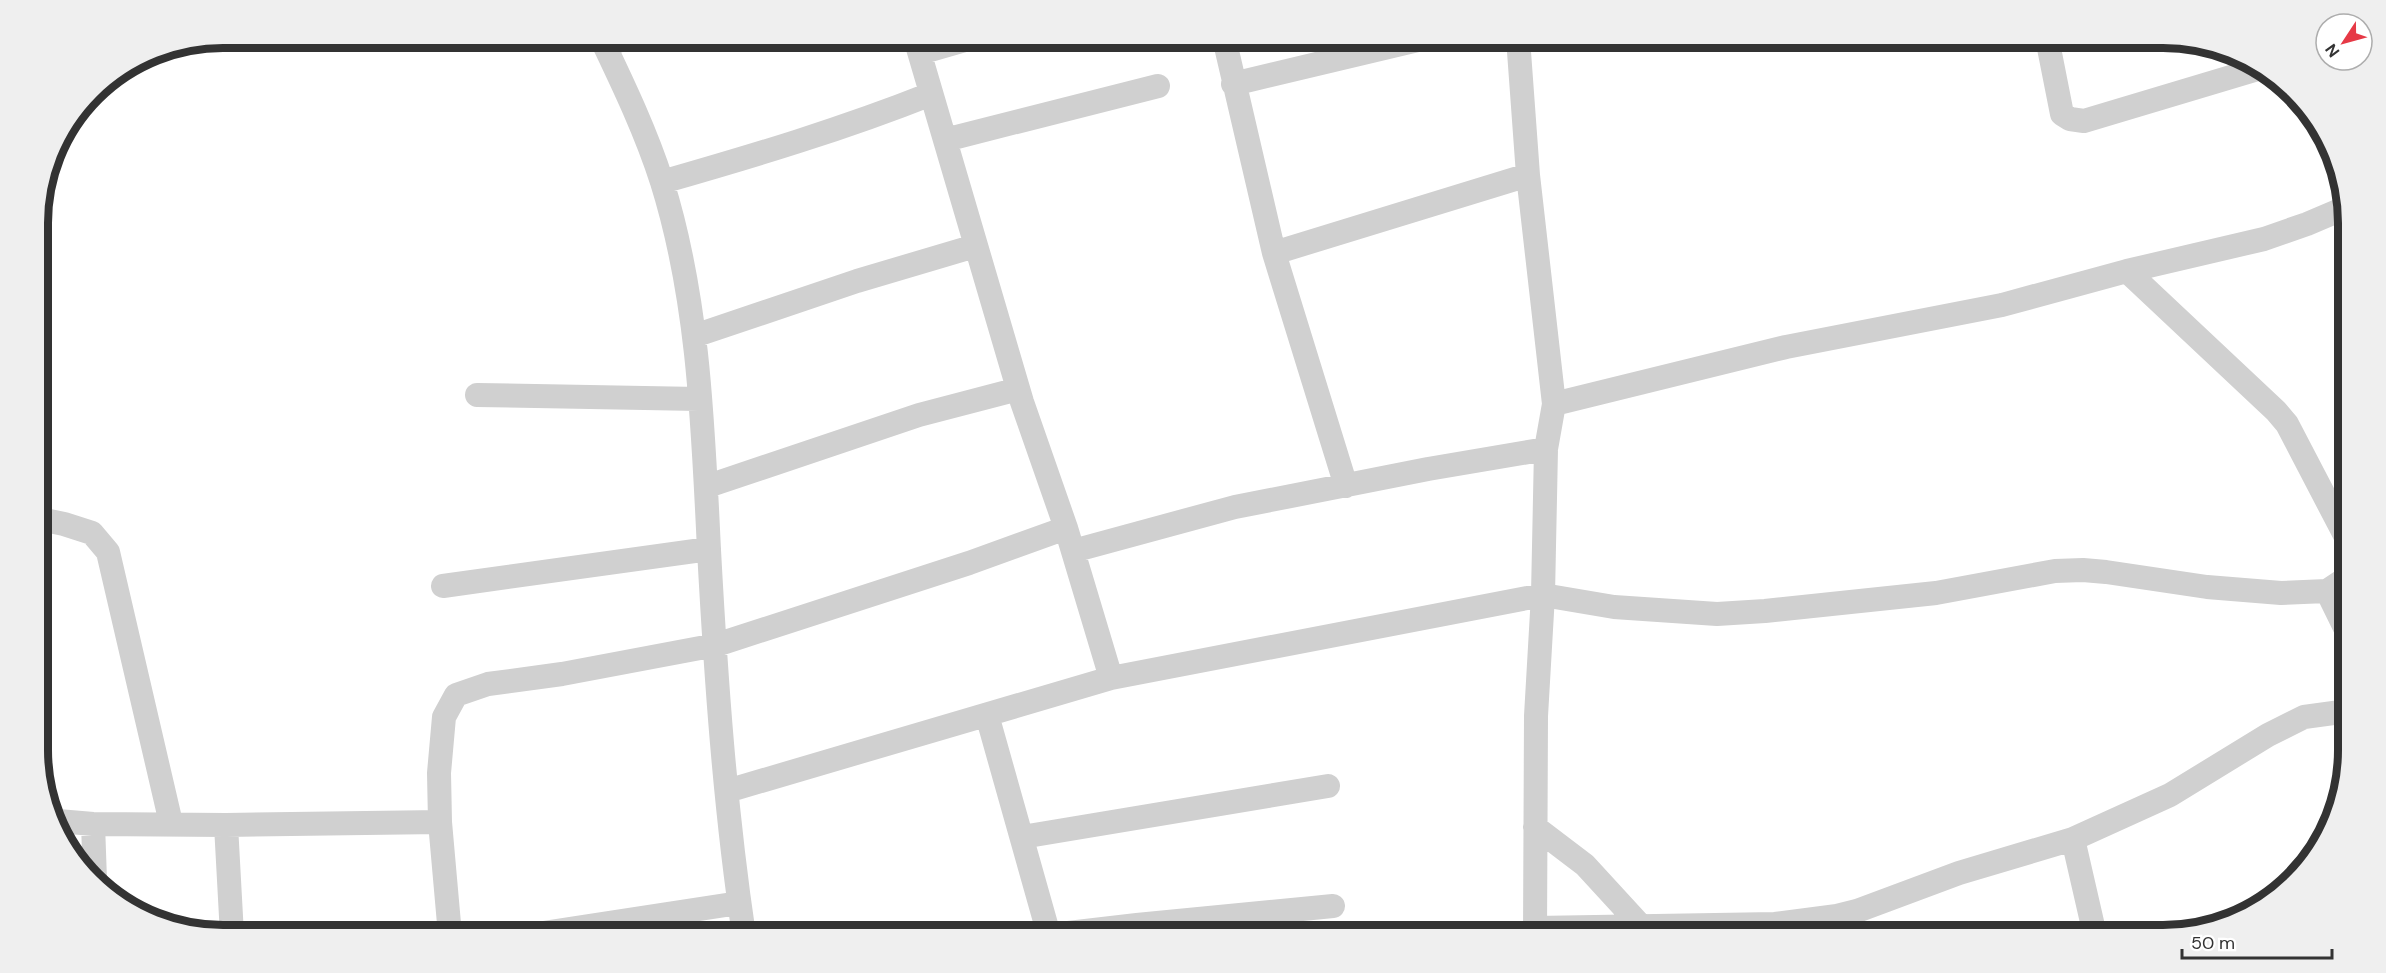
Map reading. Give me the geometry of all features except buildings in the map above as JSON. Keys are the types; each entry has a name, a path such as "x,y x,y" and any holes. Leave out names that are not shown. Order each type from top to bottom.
{"street":[{"path":"606,48 638,117 662,182 682,264 694,336 708,486 709,549 731,849 742,925"},
{"path":"919,48 1018,389 1070,540 1112,678"},
{"path":"1226,48 1274,253 1346,486"},
{"path":"1233,84 1384,48"},
{"path":"1519,48 1528,175 1554,404 1546,449 1543,595 1536,716 1535,925"},
{"path":"2049,48 2062,114 2084,121 2251,71"},
{"path":"945,140 1158,86"},
{"path":"662,182 781,148 931,94"},
{"path":"1274,253 1528,175"},
{"path":"1554,404 1786,347 2002,305 2127,270 2264,239 2337,211"},
{"path":"694,336 857,281 975,246"},
{"path":"2127,270 2287,424 2338,522"},
{"path":"708,486 919,415 1018,389"},
{"path":"477,395 699,399"},
{"path":"449,925 440,822 439,773 444,717 456,695 488,684 562,674 716,645 864,598 1070,540 1196,517 1428,469 1546,449"},
{"path":"48,521 92,533 108,552 171,823"},
{"path":"443,586 709,549"},
{"path":"727,791 1112,678 1543,595 1614,607 1664,612 1726,613 1936,593 2055,571 2083,570 2247,591 2281,593 2327,591 2338,584"},
{"path":"2327,591 2338,614"},
{"path":"1708,925 1775,924 1836,916 1881,903 1959,873 2073,839 2170,795 2268,735 2304,717 2338,712"},
{"path":"987,716 1047,925"},
{"path":"1022,837 1328,786"},
{"path":"64,821 93,824 226,825 440,822"},
{"path":"93,824 95,868"},
{"path":"226,825 231,925"},
{"path":"1535,827 1585,864 1640,925"},
{"path":"2073,839 2094,925"},
{"path":"595,925 739,903"},
{"path":"1137,925 1332,906"}]}
